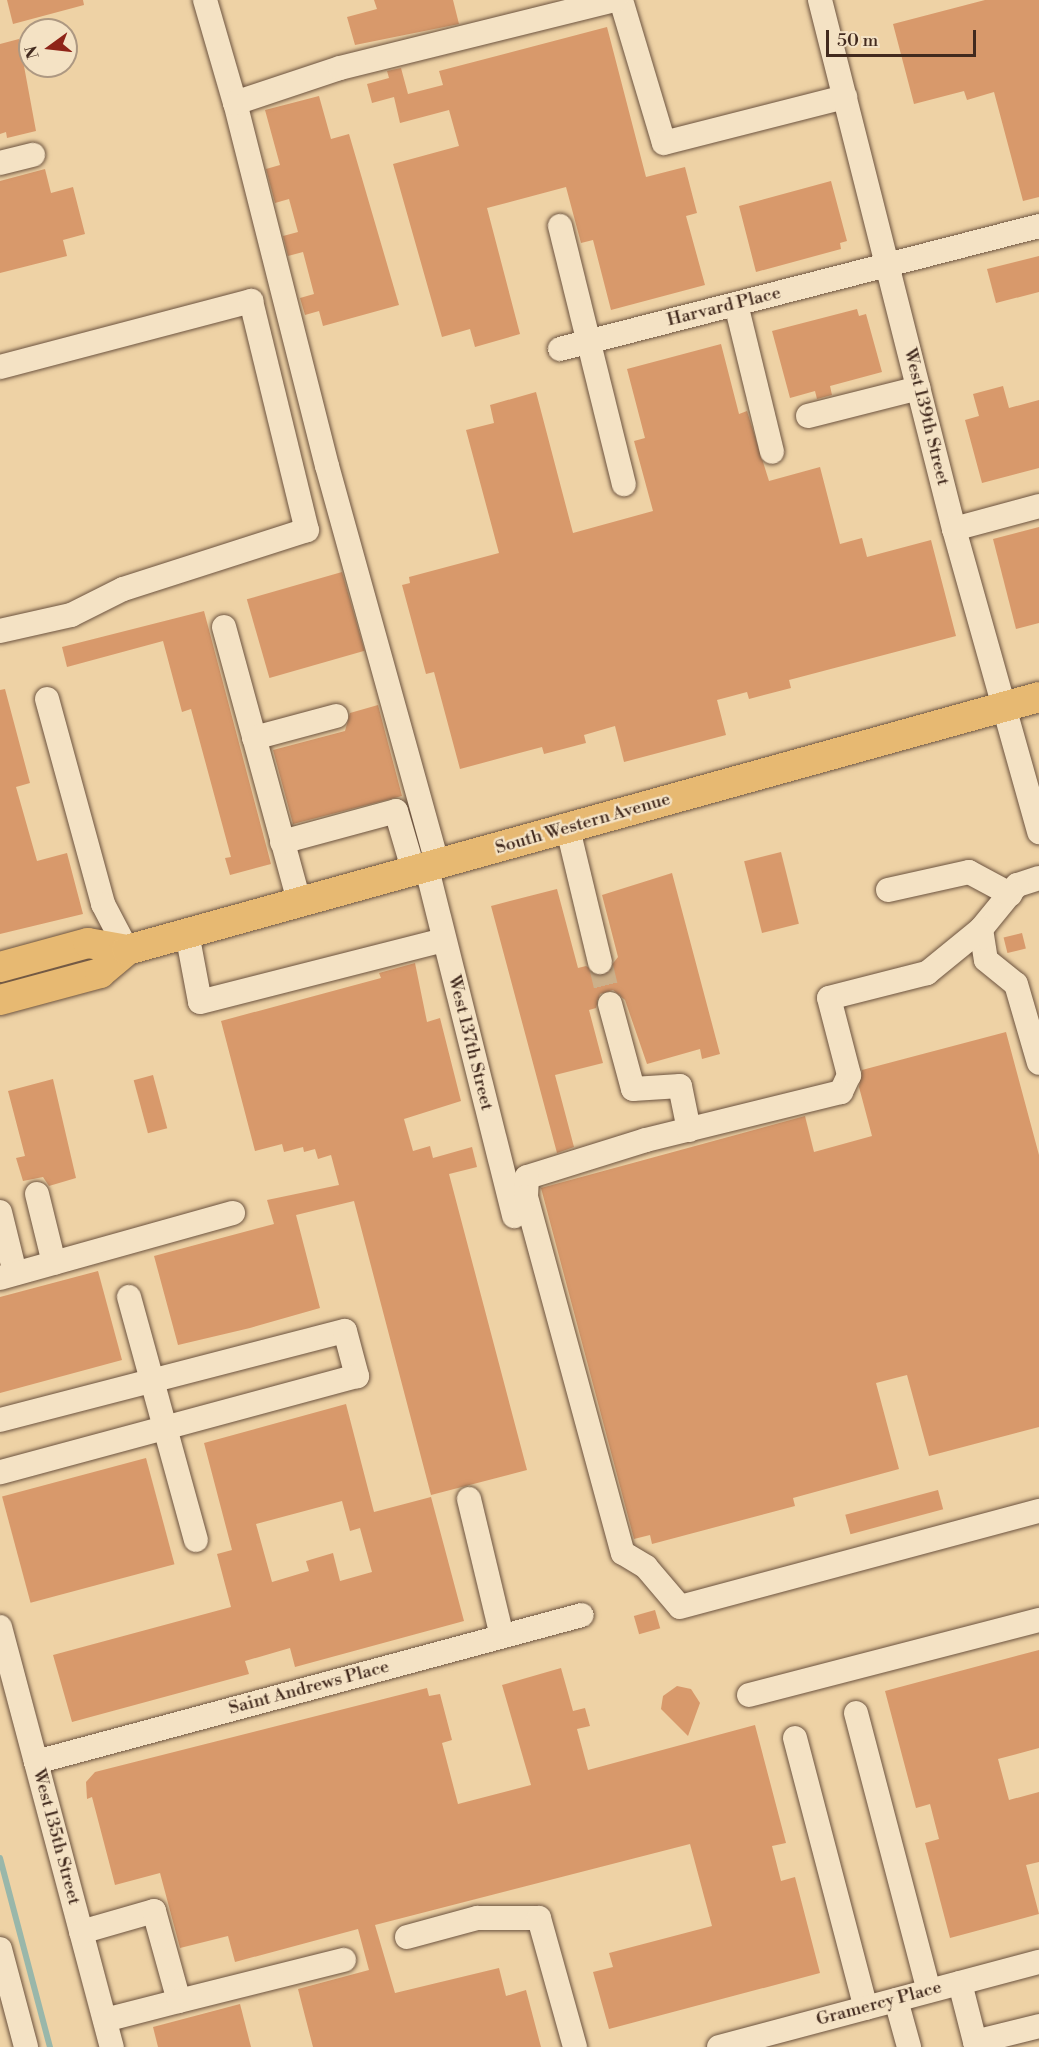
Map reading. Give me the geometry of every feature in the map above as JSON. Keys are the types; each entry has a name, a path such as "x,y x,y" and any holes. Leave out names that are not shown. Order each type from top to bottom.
{"main road":[{"name":"South Western Avenue","path":"0,1000 100,973 127,950 300,904 1039,697"},
{"name":"South Western Avenue","path":"0,967 88,943 127,950"}],"street":[{"path":"206,0 235,103 327,466 426,869"},
{"path":"235,103 340,68 615,0"},
{"path":"621,0 664,143 844,97"},
{"name":"West 139th Street","path":"820,0 954,529 1039,832"},
{"path":"0,163 33,154"},
{"path":"560,226 593,341 624,484"},
{"name":"Harvard Place","path":"560,349 1039,226"},
{"path":"0,367 250,301 307,530 123,589 71,615 0,631"},
{"path":"736,304 772,452"},
{"path":"808,416 919,388"},
{"path":"954,529 1039,506"},
{"path":"224,627 300,904"},
{"path":"46,699 103,903 127,950"},
{"path":"254,738 336,716"},
{"path":"282,842 396,811 426,869"},
{"path":"568,829 600,962"},
{"name":"West 137th Street","path":"426,869 514,1216"},
{"path":"888,890 969,872 1010,894"},
{"path":"1039,878 1010,894 981,929 927,973 829,998 849,1075 841,1092 689,1130 527,1177 526,1197 623,1553 646,1567 680,1607 1039,1511"},
{"path":"981,929 986,960 1016,984 1039,1064"},
{"path":"187,933 200,1002 443,940"},
{"path":"610,1004 633,1089 680,1086 689,1130"},
{"path":"37,1194 54,1263"},
{"path":"0,1212 7,1275 233,1213"},
{"path":"129,1297 196,1540"},
{"path":"0,1420 345,1331 357,1376 0,1472"},
{"path":"469,1499 502,1636"},
{"name":"Saint Andrews Place","path":"36,1762 582,1615"},
{"path":"748,1695 1039,1620"},
{"name":"West 135th Street","path":"0,1627 112,2047"},
{"path":"856,1713 929,1991"},
{"path":"795,1738 866,2008"},
{"path":"81,1932 154,1911 179,2001"},
{"path":"407,1936 477,1918 539,1918 575,2047"},
{"path":"0,1949 26,2047"},
{"path":"105,2020 344,1960"},
{"name":"Gramercy Place","path":"719,2047 1039,1962"},
{"path":"960,1983 975,2042 1039,2026"},
{"path":"896,2000 909,2047"}],"building":[{"path":"7,0 83,0 84,5 35,18 18,18 18,23 13,24"},
{"path":"374,0 453,0 459,24 355,45 347,17 377,9"},
{"path":"985,0 1039,0 1039,197 1023,201 994,92 967,100 964,91 914,104 893,24"},
{"path":"607,27 646,177 685,167 697,213 686,216 705,285 611,310 593,240 581,243 566,187 487,208 520,334 475,347 470,329 442,337 393,164 459,146 449,110 400,123 394,97 372,103 367,84 389,78 387,71 401,68 408,94 443,85 439,71"},
{"path":"18,39 18,78 26,78 36,131 7,138 6,132 0,134 0,44"},
{"path":"319,96 331,139 349,134 399,305 323,326 319,311 305,315 300,298 314,294 303,252 288,256 283,236 298,232 289,199 275,203 266,169 280,165 265,110"},
{"path":"45,169 51,193 73,187 85,234 63,240 67,256 0,273 0,181"},
{"path":"831,181 847,241 840,243 841,249 756,272 739,206"},
{"path":"1039,256 1039,292 996,303 987,269"},
{"path":"857,309 859,316 866,314 882,372 830,386 832,395 817,399 815,391 790,398 772,331"},
{"path":"721,344 739,414 747,411 769,481 820,467 840,544 862,538 867,557 931,540 956,636 789,680 791,688 749,699 747,692 717,700 726,735 624,762 615,726 584,735 586,743 544,754 542,747 460,769 434,672 426,674 402,585 410,583 409,577 499,553 466,430 494,423 490,405 536,392 573,533 653,511 634,441 645,438 627,369"},
{"path":"1003,386 1009,408 1039,400 1039,468 982,483 965,420 979,416 973,394"},
{"path":"1039,527 1039,623 1016,629 993,539"},
{"path":"342,572 365,651 269,678 247,599"},
{"path":"204,611 271,864 230,875 225,858 231,857 191,709 182,712 163,641 67,667 62,647"},
{"path":"5,689 30,783 16,787 37,861 67,853 83,914 0,934 0,690"},
{"path":"378,705 402,796 293,824 273,750 345,731 350,713"},
{"path":"781,852 799,924 762,933 744,861"},
{"path":"672,873 720,1054 702,1059 700,1049 647,1064 625,1000 613,990 600,994 596,1008 589,1010 603,1063 555,1075 574,1147 557,1153 491,906 557,889 578,968 586,966 603,976 618,957 602,895"},
{"path":"1022,933 1026,949 1007,953 1004,938"},
{"path":"415,963 427,1022 440,1018 461,1101 404,1119 413,1151 430,1146 433,1158 472,1147 477,1167 449,1174 527,1470 431,1495 354,1201 296,1215 320,1308 250,1328 178,1345 154,1256 274,1224 267,1200 339,1185 331,1155 318,1159 315,1149 304,1152 303,1147 284,1152 282,1144 255,1151 221,1021 381,978 379,973"},
{"path":"1006,1032 1039,1155 1039,1427 929,1456 907,1375 876,1383 899,1469 793,1498 795,1506 652,1544 650,1535 634,1539 541,1188 805,1116 814,1152 872,1136 859,1087 862,1070"},
{"path":"153,1075 167,1128 148,1133 134,1080"},
{"path":"53,1079 76,1178 49,1186 43,1177 23,1181 16,1158 25,1156 8,1091"},
{"path":"98,1271 122,1360 0,1393 0,1297"},
{"path":"346,1404 374,1512 431,1497 464,1621 295,1667 290,1648 245,1661 249,1674 72,1722 53,1655 231,1607 217,1554 232,1550 204,1443","holes":["342,1501 350,1531 360,1528 372,1572 340,1581 333,1553 306,1561 309,1571 272,1582 256,1524"]},
{"path":"146,1458 174,1564 31,1603 2,1497"},
{"path":"938,1490 943,1509 850,1534 845,1515"},
{"path":"655,1610 660,1628 639,1634 634,1616"},
{"path":"1039,1650 1039,1748 998,1759 1009,1800 1039,1792 1039,1862 1026,1865 1039,1914 950,1938 925,1843 939,1839 930,1804 916,1808 885,1691"},
{"path":"561,1668 573,1711 585,1708 590,1726 577,1729 588,1770 755,1725 786,1843 772,1846 781,1881 795,1877 820,1973 609,2029 593,1972 613,1967 609,1953 712,1926 690,1844 375,1925 395,1993 499,1968 506,1996 526,1990 541,2047 313,2047 298,1989 369,1970 358,1929 235,1962 228,1936 180,1948 160,1873 115,1885 92,1797 87,1799 86,1782 95,1772 427,1688 429,1696 440,1694 452,1740 442,1743 458,1804 531,1785 502,1685"},
{"path":"677,1686 691,1689 700,1703 688,1736 661,1709 663,1696"},
{"path":"240,2004 251,2047 158,2047 153,2027"}],"waterway":[{"path":"0,1858 50,2047"}],"tunnel":[{"path":"600,962 610,1004"}]}
